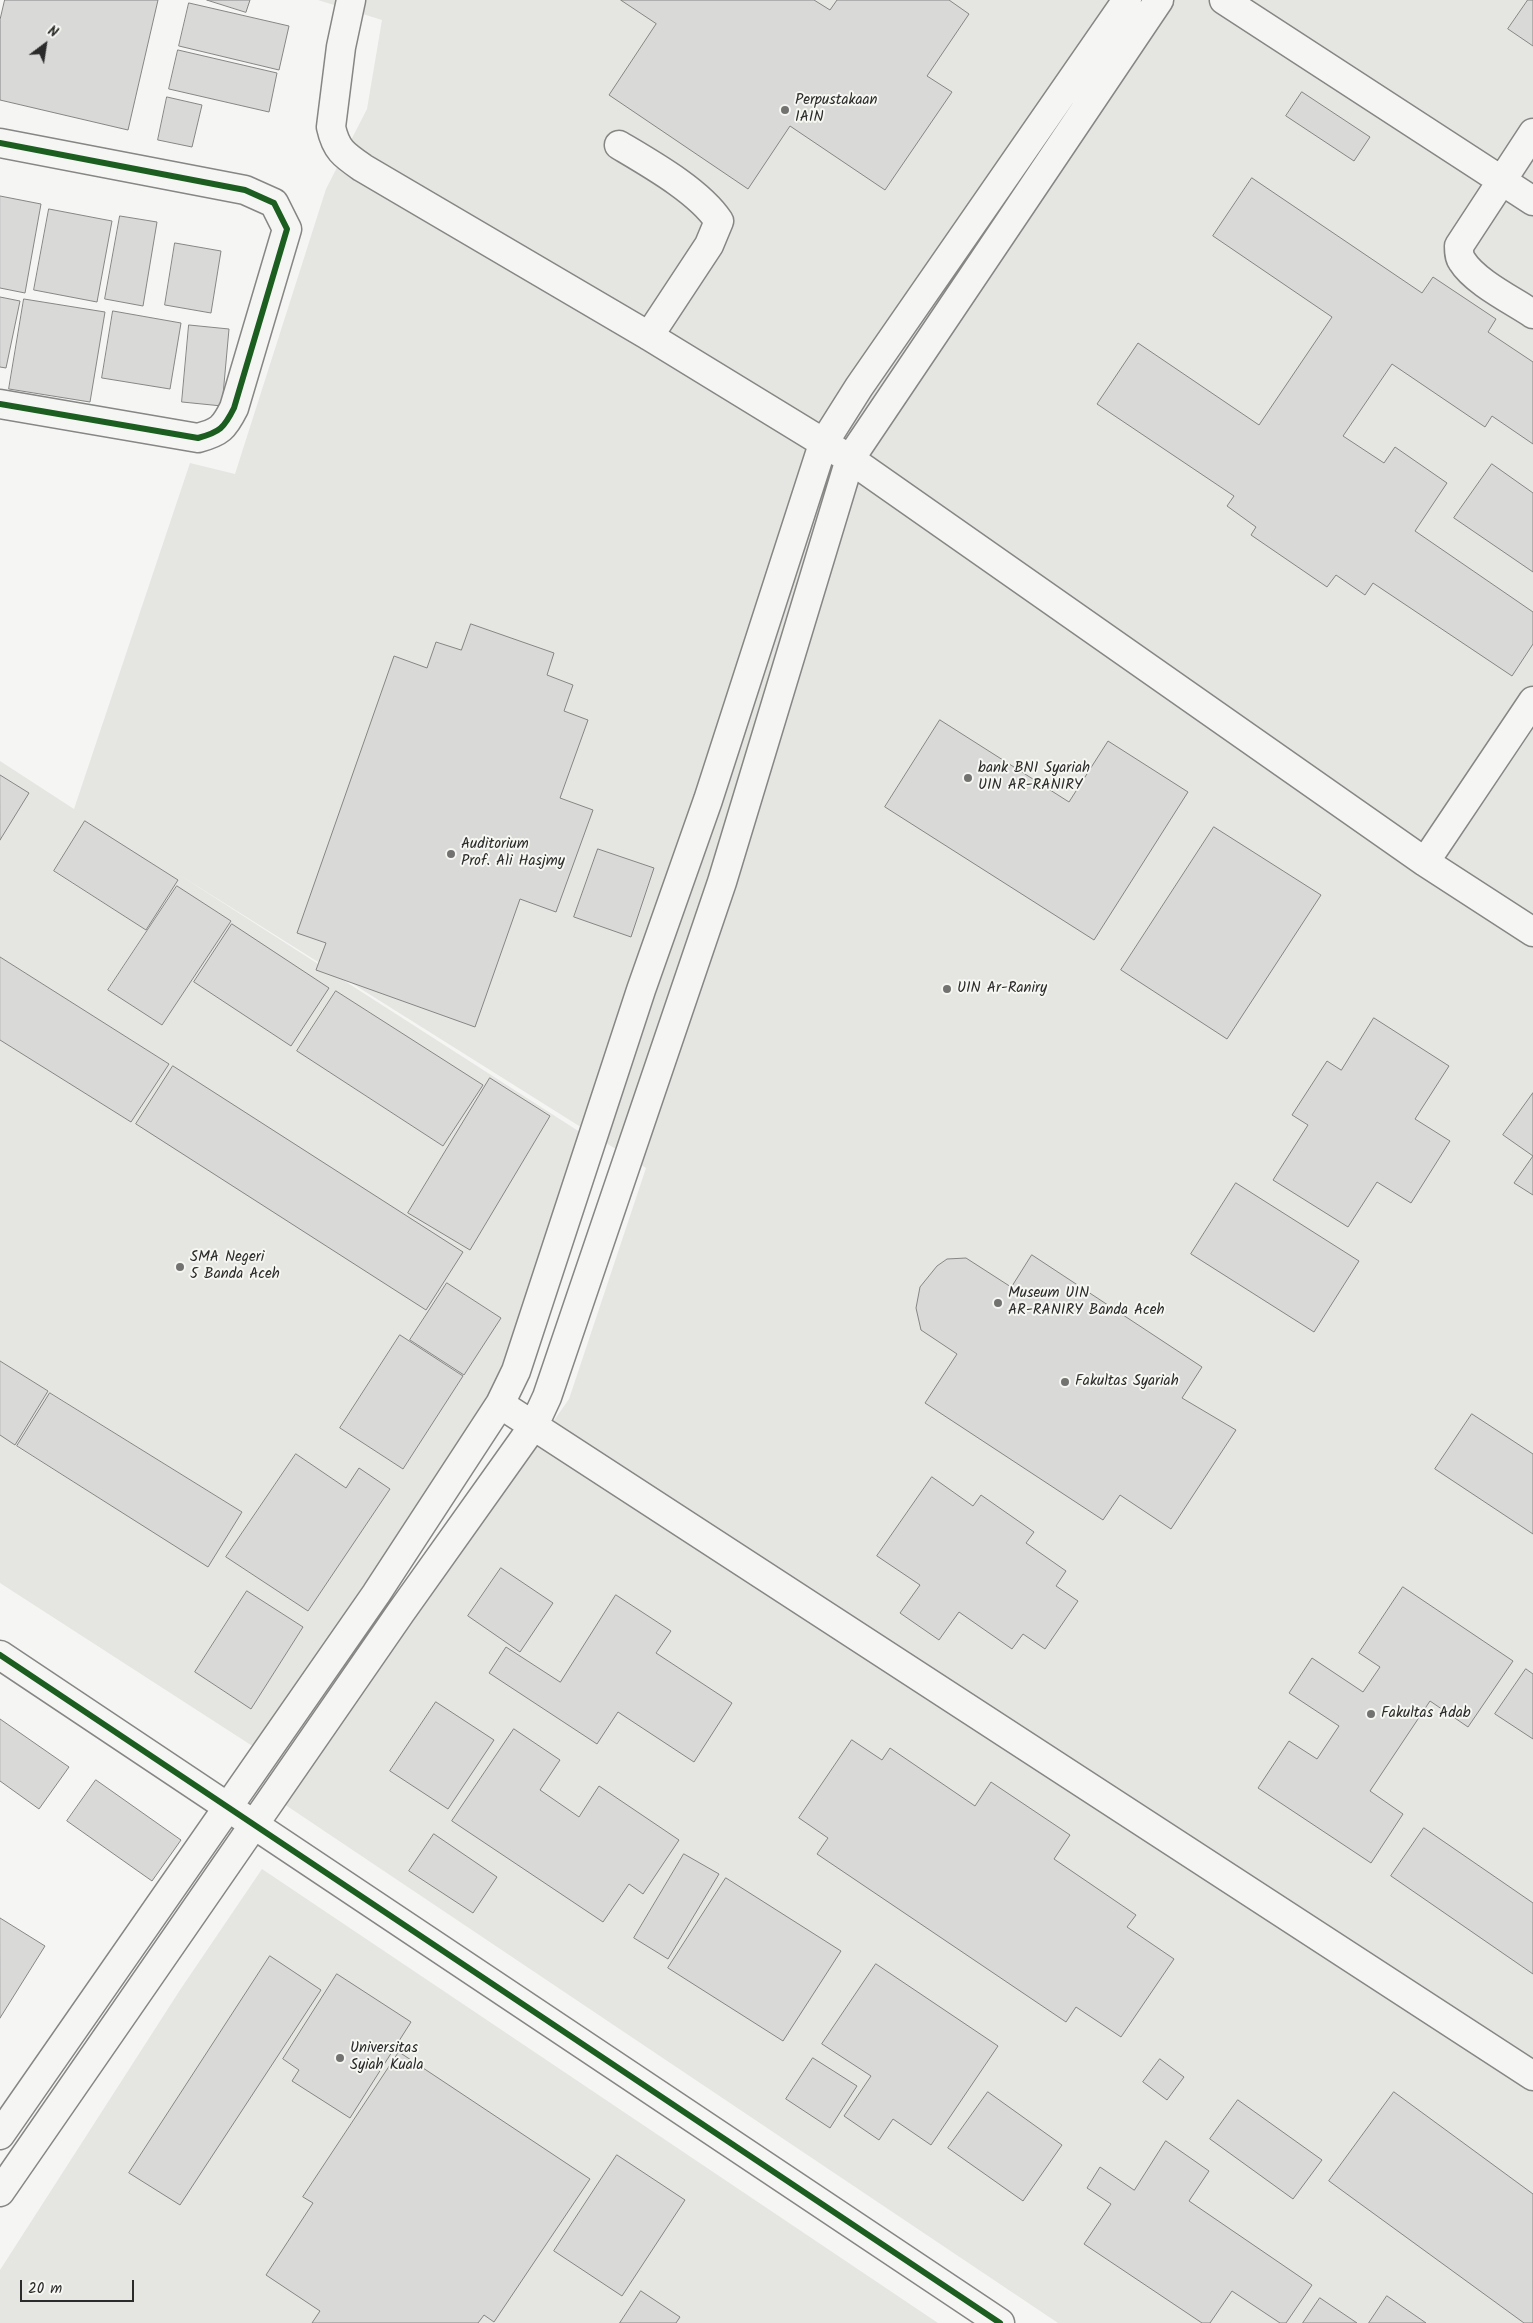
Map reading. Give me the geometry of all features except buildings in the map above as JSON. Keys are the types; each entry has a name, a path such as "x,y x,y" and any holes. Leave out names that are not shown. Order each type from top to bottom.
{"street":[{"path":"351,0 341,47 331,127 333,139 340,152 362,168 649,336 850,459 1425,862 1533,932"},
{"path":"0,2135 376,1594 500,1404 516,1371 641,990 708,800 823,444 864,379 1126,0"},
{"path":"0,2192 401,1612 534,1426 547,1397 744,812 850,459 1158,0"},
{"path":"1224,0 1533,200"},
{"path":"1533,133 1459,246 1458,253 1462,261 1479,278 1533,314"},
{"path":"0,143 245,190 274,203 286,229 234,408 226,425 215,433 198,438 0,404"},
{"path":"619,145 656,167 710,208 719,221 709,245 649,336"},
{"path":"1425,862 1533,701"},
{"path":"708,800 744,812"},
{"path":"641,990 681,1003"},
{"path":"500,1404 1533,2076"},
{"path":"376,1594 401,1612"},
{"path":"0,1655 228,1805 255,1825 1000,2323"}],"shaded area":[{"name":"UIN Ar-Raniry","path":"318,0 1533,0 1533,2323 1058,2323 284,1804 569,1399 646,1168 178,874 583,1134 491,1397 254,1747 0,1583 0,1435 15,1444 48,1391 0,1361 0,1040 131,1122 169,1064 0,957 0,761 74,809 190,463 235,474 326,189 367,109 382,20","holes":["85,822 178,880 146,930 54,872","176,886 231,921 162,1025 108,989","232,925 291,1045 194,982","336,991 482,1085 443,1146 297,1051","490,1079 550,1116 470,1249","447,1283 501,1318 464,1375 410,1340","400,1335 463,1376 403,1469 340,1428","51,1393 242,1512 208,1566 17,1447","296,1454 346,1488 390,1489 308,1611 226,1557","247,1591 303,1627 251,1709 195,1672"]},
{"name":"Universitas Syiah Kuala","path":"262,1869 938,2323 0,2323 0,2270 180,1990"}],"cycle path":[{"path":"0,143 245,190 274,203 287,229 234,408 224,425 212,434 198,438 0,404"},
{"path":"0,1655 1000,2323"}],"place":[{"name":"Perpustakaan IAIN","path":"785,110"},
{"name":"bank BNI Syariah UIN AR-RANIRY","path":"968,778"},
{"name":"Auditorium Prof. Ali Hasjmy","path":"451,854"},
{"name":"UIN Ar-Raniry","path":"947,989"},
{"name":"SMA Negeri 5 Banda Aceh","path":"180,1267"},
{"name":"Museum UIN AR-RANIRY Banda Aceh","path":"998,1303"},
{"name":"Fakultas Syariah","path":"1065,1382"},
{"name":"Fakultas Adab","path":"1371,1714"},
{"name":"Universitas Syiah Kuala","path":"340,2058"}]}
